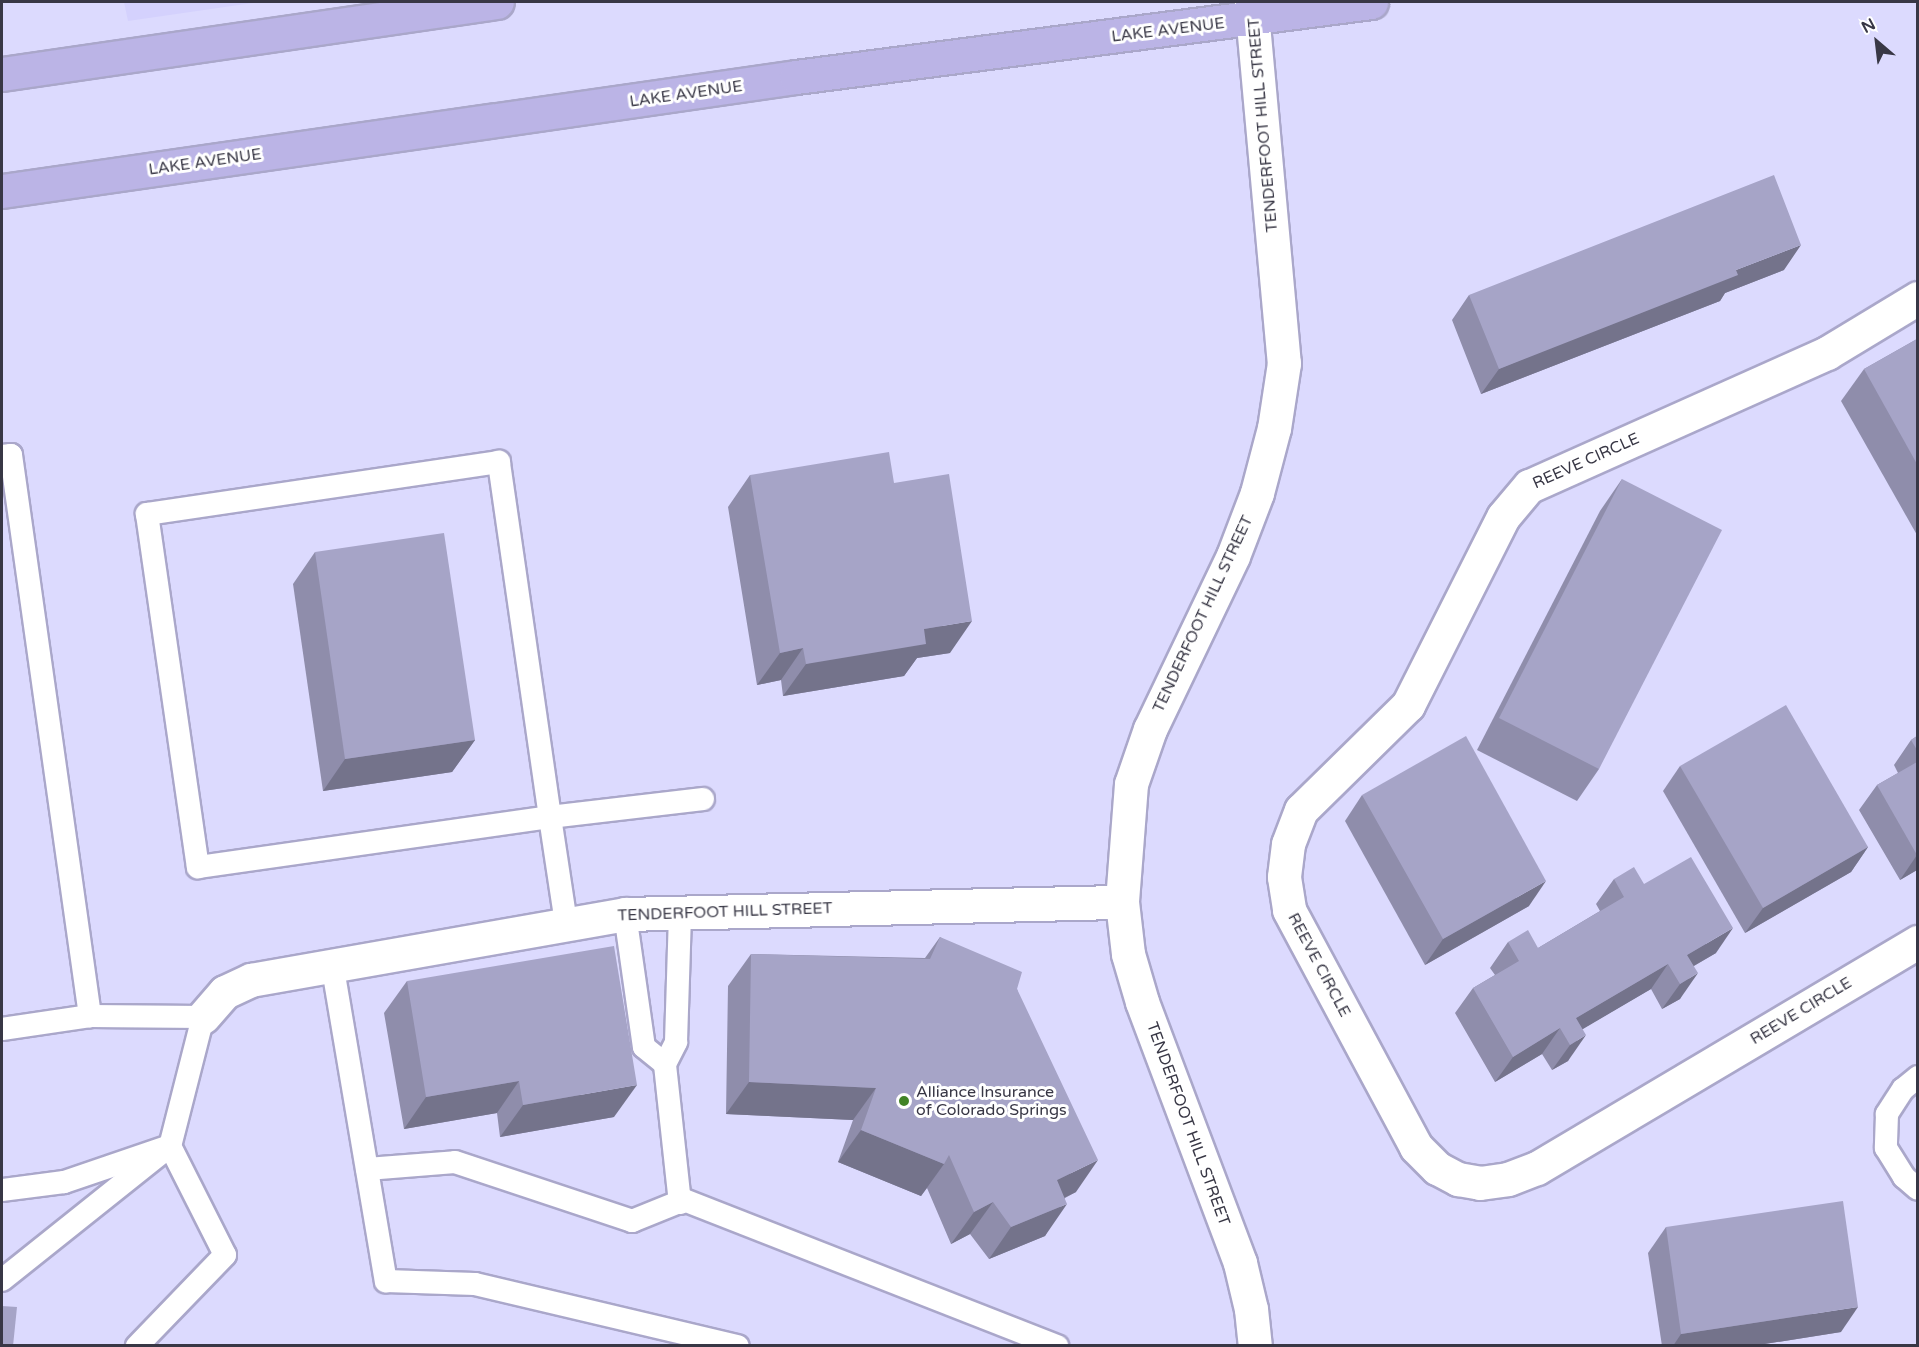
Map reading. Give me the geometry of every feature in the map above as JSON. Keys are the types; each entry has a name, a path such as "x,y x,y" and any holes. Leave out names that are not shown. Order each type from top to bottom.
{"main road":[{"path":"2,74 497,2"},
{"name":"LAKE AVENUE","path":"2,191 1252,10 1371,2"}],"street":[{"name":"TENDERFOOT HILL STREET","path":"1252,10 1284,363 1277,407 1257,493 1233,556 1150,729 1131,784 1122,902 1128,954 1142,1002 1240,1263 1251,1309 1255,1346"},
{"name":"REEVE CIRCLE","path":"1917,298 1827,353 1528,486 1503,517 1408,705 1301,810 1288,844 1284,877 1289,910 1416,1148 1437,1168 1458,1179 1480,1183 1508,1179 1537,1168 1917,942"},
{"name":"TENDERFOOT HILL STREET","path":"203,1017 225,992 251,980 332,963 625,914 1122,902"}],"lane":[{"path":"2,456 10,455 90,1016"},
{"path":"566,923 550,817 499,462 147,514 198,867 550,817 703,799"},
{"path":"680,913 676,1042 665,1064 680,1203"},
{"path":"625,914 644,1047 665,1064"},
{"path":"332,963 386,1281 475,1284 738,1346"},
{"path":"2,1029 90,1016 203,1017 170,1146 2,1280"},
{"path":"1917,1077 1903,1089 1887,1114 1886,1148 1904,1177 1917,1190"},
{"path":"2,1190 64,1182 170,1146"},
{"path":"137,1346 225,1255 170,1146"},
{"path":"367,1169 455,1162 632,1221 684,1200 1057,1346"}],"shaded area":[{"path":"124,2 259,2 128,21"}],"building":[{"path":"1774,175 1801,245 1736,270 1738,275 1499,369 1469,295"},
{"path":"1917,339 1917,464 1864,369"},
{"path":"889,452 894,483 949,474 972,621 924,629 926,644 806,664 803,648 780,653 750,475"},
{"path":"1622,479 1722,530 1599,769 1499,718"},
{"path":"444,533 475,740 345,759 315,552"},
{"path":"1786,705 1868,847 1763,908 1680,766"},
{"path":"1466,736 1546,881 1443,939 1362,795"},
{"path":"1917,736 1917,750 1911,740"},
{"path":"1917,762 1917,855 1877,785"},
{"path":"1691,857 1733,928 1687,955 1698,973 1680,984 1668,964 1576,1018 1586,1035 1570,1045 1560,1028 1513,1057 1473,988 1519,961 1508,942 1528,930 1538,948 1624,897 1614,879 1634,867 1644,884"},
{"path":"940,937 1022,972 1017,989 1098,1160 1057,1180 1067,1204 1011,1227 993,1202 974,1212 949,1155 944,1164 861,1130 876,1088 749,1082 751,954 930,959"},
{"path":"614,946 637,1085 523,1105 519,1081 426,1097 407,981"},
{"path":"1843,1201 1858,1307 1681,1334 1666,1227"},
{"path":"2,1306 17,1307 13,1346 2,1346"}],"place":[{"name":"Alliance Insurance of Colorado Springs","path":"904,1101"}]}
